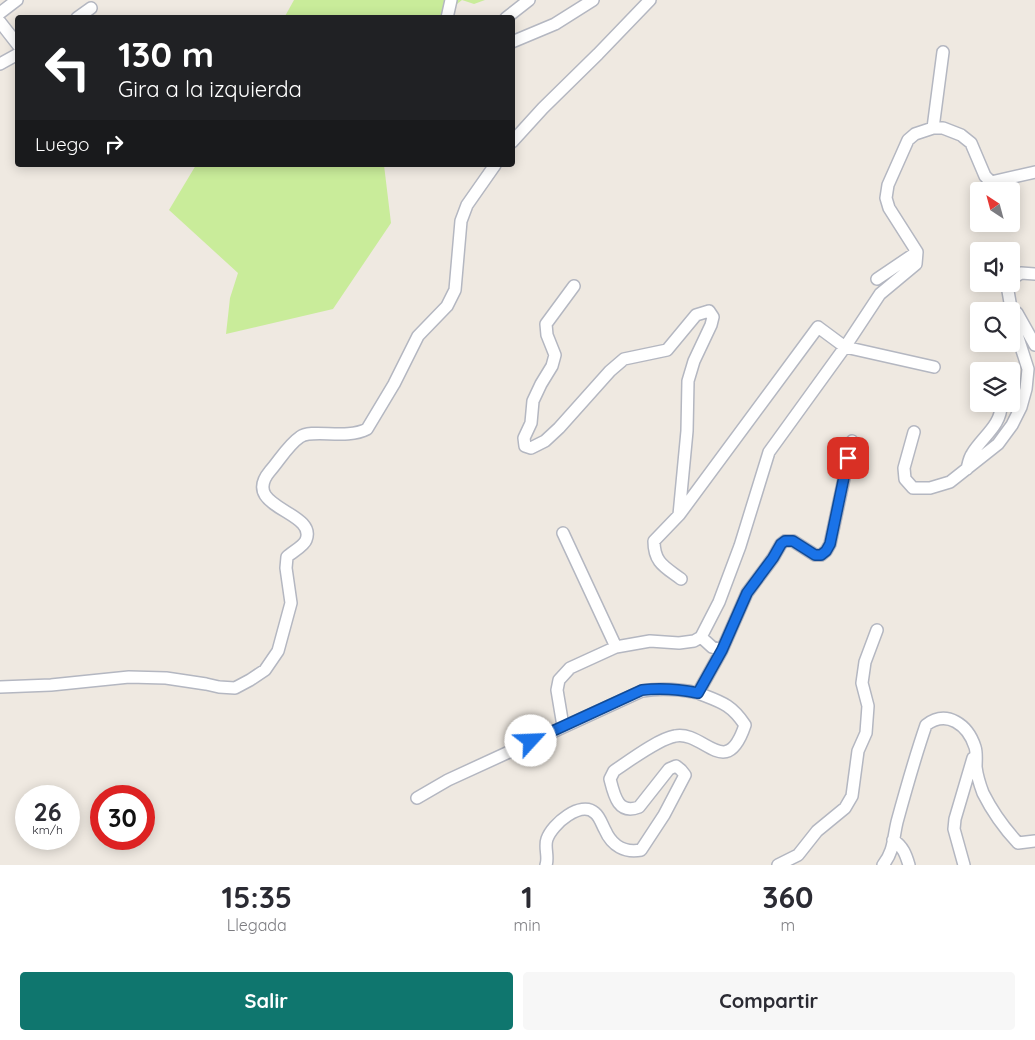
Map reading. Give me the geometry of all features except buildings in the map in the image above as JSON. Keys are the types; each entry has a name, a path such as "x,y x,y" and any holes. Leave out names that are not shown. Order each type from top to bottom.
{"street":[{"path":"0,13 17,0"},
{"path":"448,15 451,0"},
{"path":"510,15 529,0"},
{"path":"515,41 555,24 593,0"},
{"path":"515,139 650,0"},
{"path":"80,15 91,8"},
{"path":"0,22 15,41"},
{"path":"933,128 943,52"},
{"path":"0,64 15,56"},
{"path":"563,726 557,690 559,680 570,668 616,647 650,642 680,643 694,641 701,636 718,602 740,546 769,452 846,348 880,294 916,264 917,252 889,208 886,198 891,178 908,140 915,134 933,128 953,131 967,139 977,154 985,176 991,182 1035,172"},
{"path":"0,687 51,685 129,677 166,678 235,688 265,670 278,651 291,603 286,568 287,557 305,543 307,538 307,530 300,521 268,501 264,495 263,485 266,475 300,436 311,433 346,435 360,433 366,429 394,384 418,336 447,306 455,290 460,221 467,205 494,167"},
{"path":"877,279 917,252"},
{"path":"1020,274 1035,274"},
{"path":"574,286 546,324 547,335 555,354 552,366 533,401 531,423 524,438 525,446 531,448 560,428 610,371 624,359 667,350 696,315 709,311 712,316 711,325 694,362 688,381 679,514"},
{"path":"1020,318 1035,345"},
{"path":"681,579 661,564 654,553 654,542 679,514 818,327 846,348 934,366"},
{"path":"914,432 904,468 905,479 913,488 930,488 950,482 998,444 1012,425 1021,407 1026,389 1028,369 1020,345"},
{"path":"967,469 971,455 996,423 1001,412"},
{"path":"698,693 722,650 747,593 781,544 785,541 793,541 815,555 821,555 826,551 830,544 852,441"},
{"path":"563,533 616,647"},
{"path":"778,865 798,855 817,831 845,808 852,796 858,751 866,733 868,706 862,683 865,662 877,630"},
{"path":"701,636 712,647 722,650"},
{"path":"417,798 448,780 642,690 660,688 698,693 723,703 736,712 745,725 740,741 727,751 717,752 686,736 676,735 665,738 614,771 610,780 615,799 625,809 632,810 639,808 669,770 676,766 685,775 664,816 642,850 632,852 620,849 606,834 597,815 590,810 582,810 571,813 551,831 546,841 546,865"},
{"path":"882,865 890,857 896,824 926,725 941,717 952,719 960,724 971,738 976,749 976,768 982,791 1003,826 1018,842 1035,841"},
{"path":"964,865 954,829 955,819 976,749"},
{"path":"894,840 903,848 909,865"}],"green space":[{"path":"294,0 462,0 452,8 450,15 286,15"},
{"path":"462,0 485,0 474,4"},
{"path":"195,167 384,167 391,223 333,309 226,334 230,298 238,273 169,210"}],"route":[{"path":"531,741 642,690 660,688 698,693 722,650 747,593 781,544 785,541 793,541 815,555 821,555 826,551 830,544 848,458"}]}
